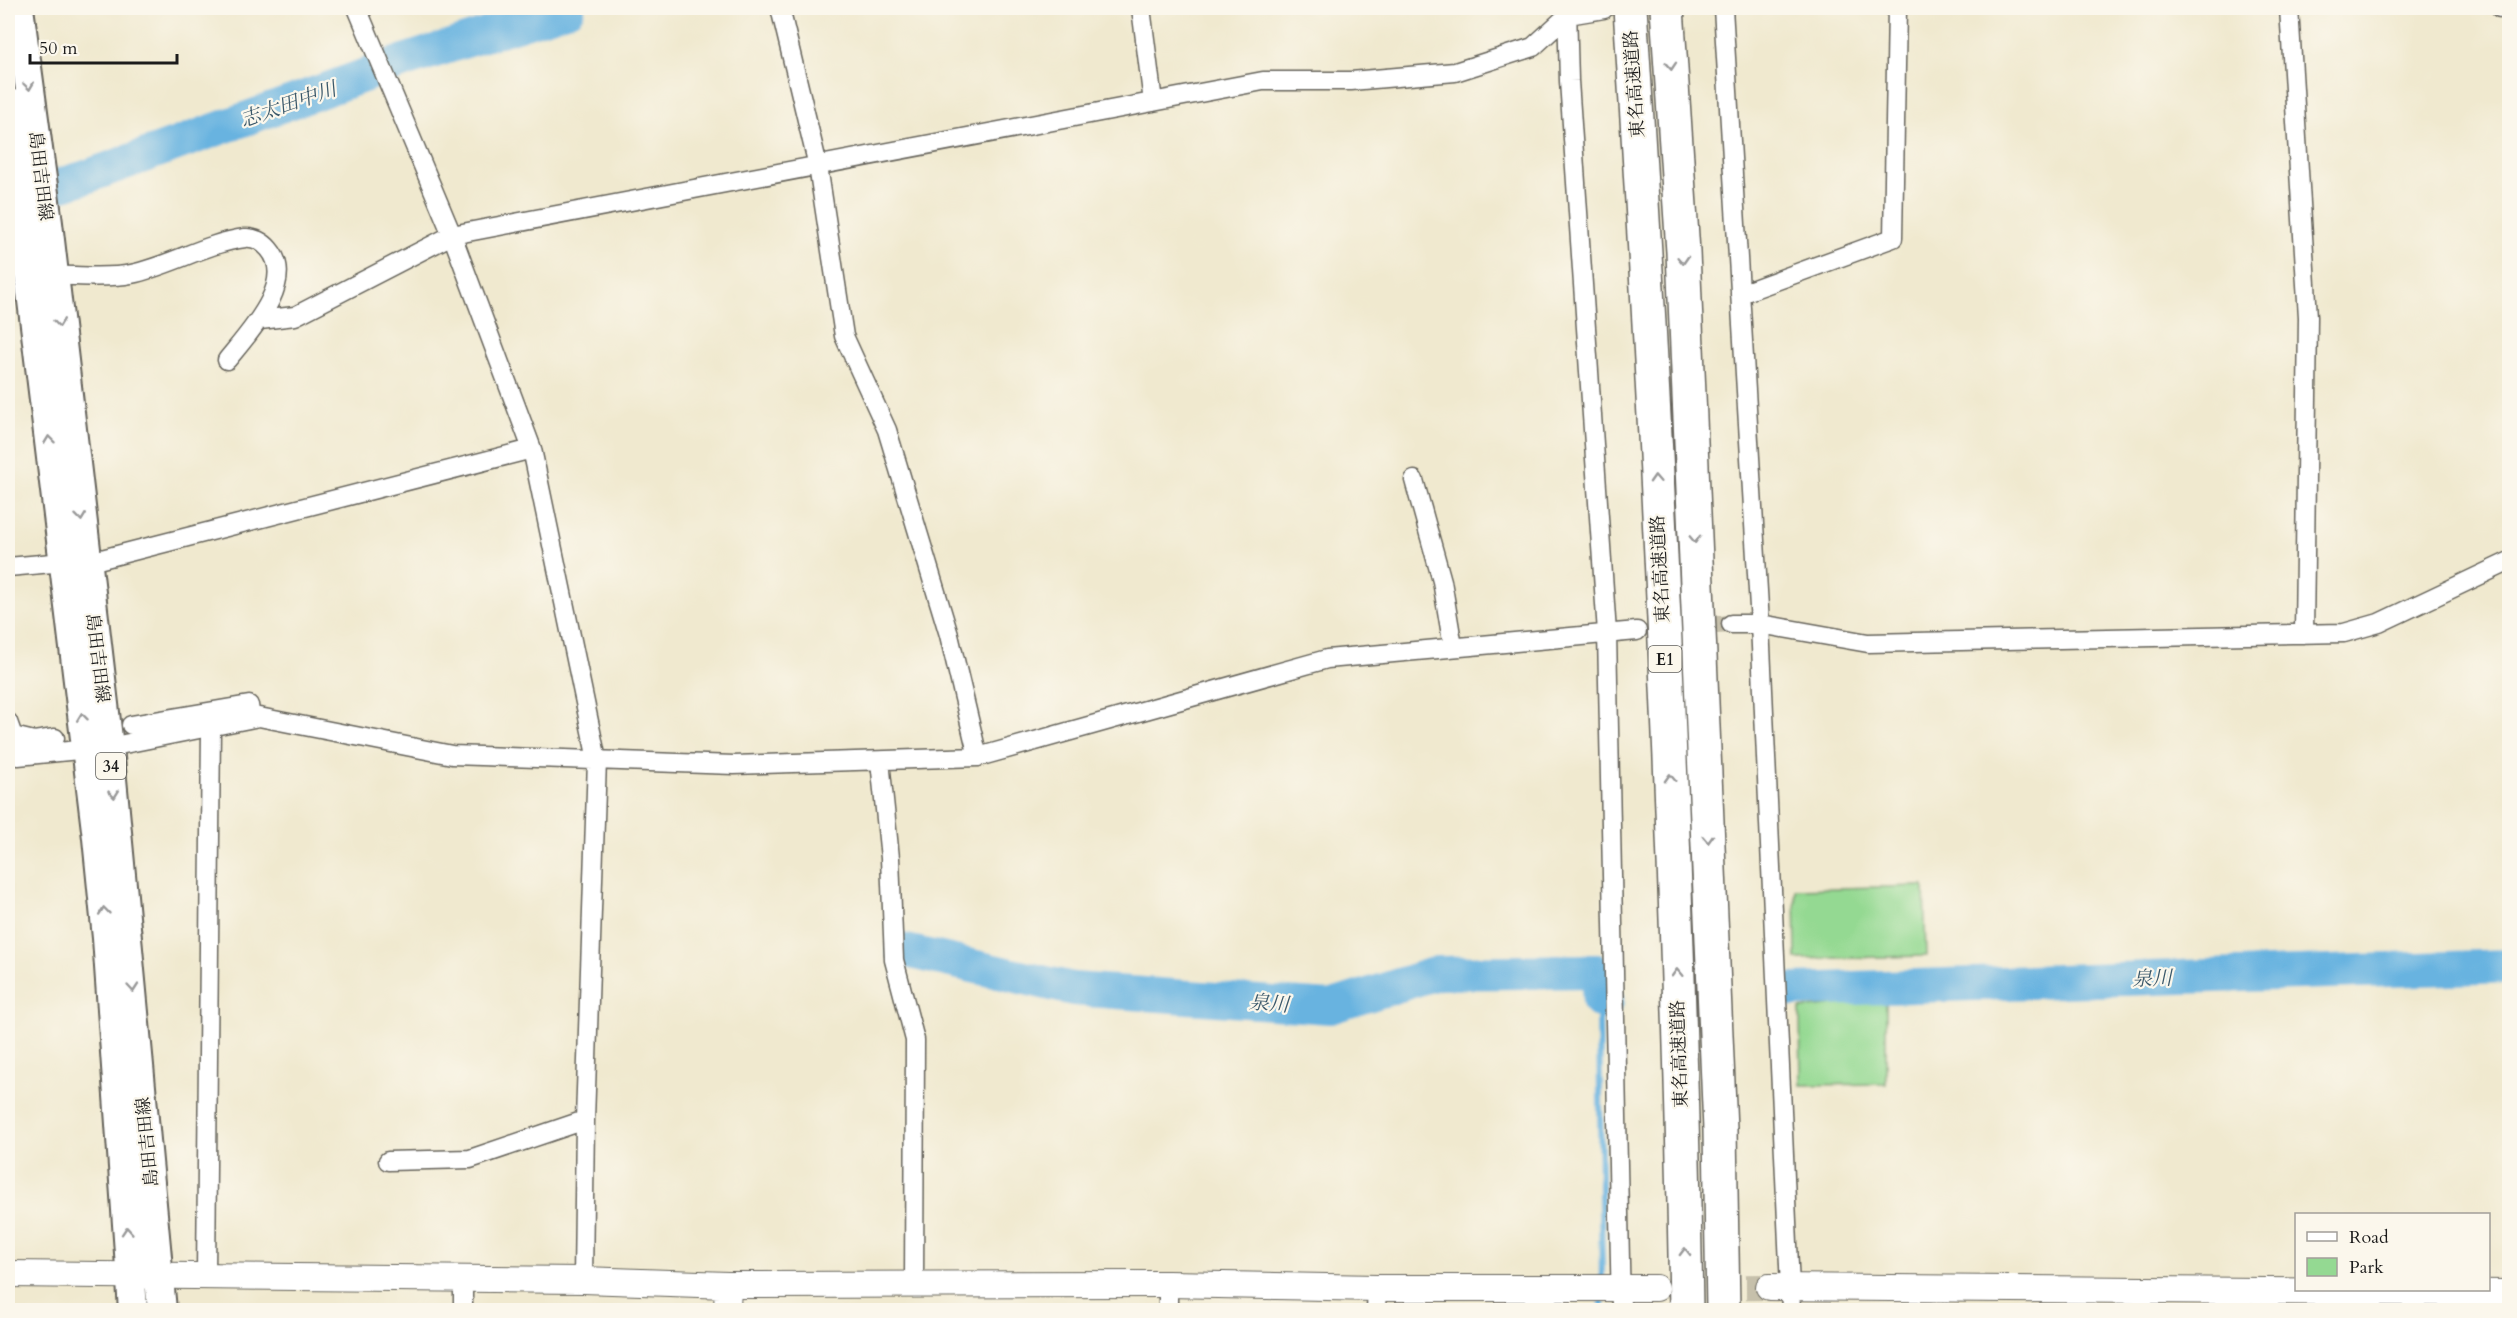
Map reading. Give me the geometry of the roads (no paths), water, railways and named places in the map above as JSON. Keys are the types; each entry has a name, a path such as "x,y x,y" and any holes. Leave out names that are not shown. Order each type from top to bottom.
{"highway":[{"name":"東名高速道路","path":"1617,8 1667,710 1684,1185 1686,1311"},
{"name":"東名高速道路","path":"1667,8 1683,252 1720,1130 1723,1311"}],"main road":[{"name":"島田吉田線","path":"19,8 27,163 160,1275 162,1311"},
{"name":"島田吉田線","path":"8,102 27,163"},
{"name":"島田吉田線","path":"35,227 53,276 75,562"},
{"name":"島田吉田線","path":"98,749 106,938 133,1311"}],"street":[{"path":"357,8 452,235 532,449 597,759 585,1120 583,1280"},
{"path":"780,8 818,166 844,336 887,430 949,635 978,758"},
{"path":"1141,8 1153,102"},
{"path":"260,320 295,316 452,235 1263,81 1351,81 1455,72 1533,47 1567,11 1617,8"},
{"path":"1723,8 1760,624 1783,1294 2252,1300 2510,1293"},
{"path":"1740,294 1893,238 1897,8"},
{"path":"2289,8 2308,317 2304,634"},
{"path":"2500,8 2510,8"},
{"path":"1567,11 1570,93 1607,633 1612,1294"},
{"path":"53,276 130,274 247,238 263,242 273,254 276,273 271,299 260,320 227,360"},
{"path":"8,567 75,562 532,449"},
{"path":"1414,480 1442,581 1453,648"},
{"path":"1731,624 1760,624 1868,643 2344,633 2379,623 2510,561"},
{"path":"8,748 18,756 98,749 259,717 452,754 734,765 978,758 1327,659 1637,631"},
{"path":"131,725 249,705 251,718"},
{"path":"8,722 13,736 34,741 55,738"},
{"path":"206,1276 211,726"},
{"path":"880,760 890,858 894,960 915,1040 914,1286"},
{"path":"388,1161 470,1159 585,1120"},
{"path":"8,1274 583,1280 728,1285 1168,1284 1377,1299 1612,1294 1656,1288"},
{"path":"463,1279 463,1311"},
{"path":"1168,1284 1168,1311"},
{"path":"727,1311 728,1285"}],"waterway":[{"name":"志太田中川","path":"13,199 86,177 407,60 568,8"},
{"name":"泉川","path":"902,950 1073,989 1330,1007 1437,973 1597,971 1599,1001 1607,1000"},
{"name":"泉川","path":"1794,990 2510,966"},
{"path":"1599,1001 1602,1283"},
{"path":"1602,1293 1602,1310"}],"tunnel":[{"path":"1657,629 1731,624"},
{"path":"1668,1288 1769,1287"}]}
